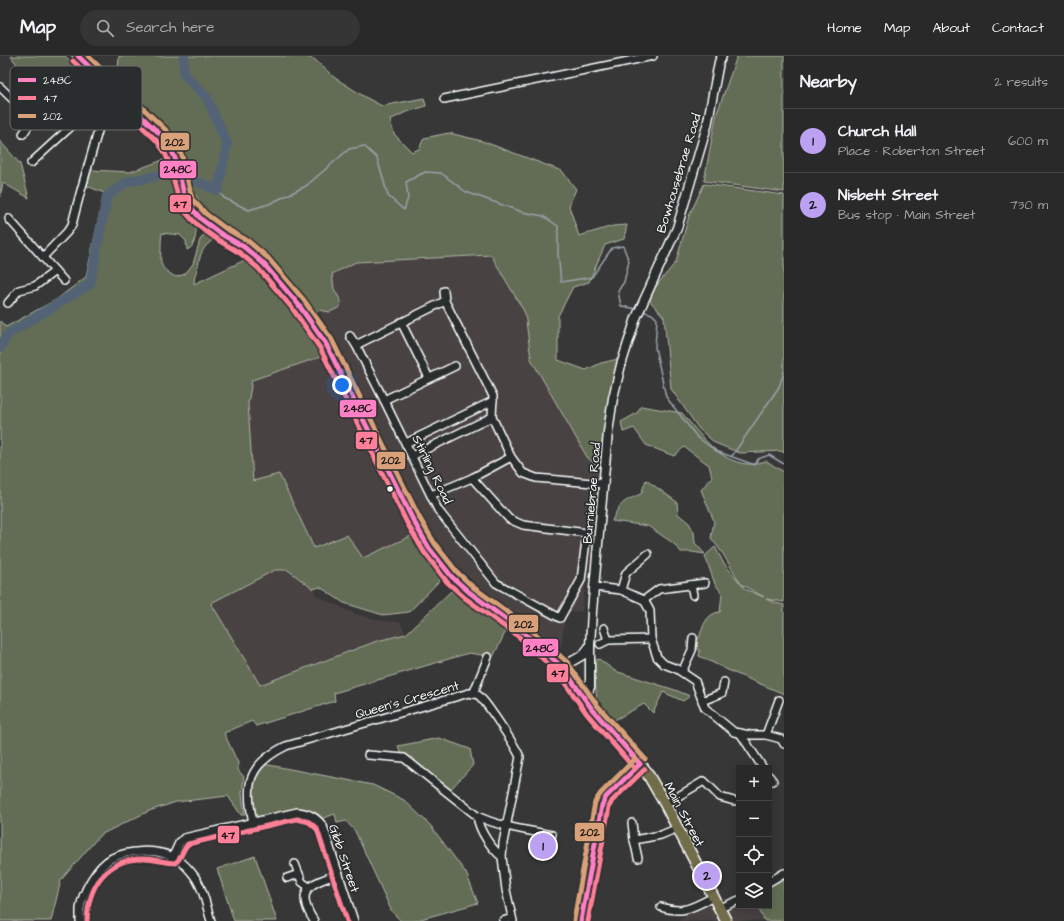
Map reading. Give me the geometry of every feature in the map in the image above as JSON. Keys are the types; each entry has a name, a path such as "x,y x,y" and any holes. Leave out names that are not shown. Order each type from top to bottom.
{"main road":[{"name":"Main Street","path":"78,56 89,66"},
{"name":"Main Street","path":"142,117 162,136 170,147 175,158 186,202 192,210 221,234 244,247 263,263 298,304 326,344 413,520 429,548 441,564 469,592 523,632 562,667 592,709 652,779 726,921"}],"street":[{"path":"444,99 653,56"},
{"name":"Bowhousebrae Road","path":"646,294 677,228 706,126 719,62 722,56"},
{"path":"0,87 10,96"},
{"path":"23,134 26,130"},
{"path":"31,162 67,130"},
{"path":"43,257 72,225 89,160 99,130"},
{"path":"9,219 64,281"},
{"path":"8,303 19,290 35,286 55,271"},
{"path":"444,291 445,301 493,396 492,417 510,457 523,473 536,478 604,484"},
{"name":"Burniebrae Road","path":"585,699 590,687 590,646 594,587 608,432 613,398 621,365 636,318 646,294"},
{"path":"356,345 445,301"},
{"path":"401,322 429,378"},
{"name":"Stirling Road","path":"350,336 406,443 438,510 496,583 560,618 581,580 587,533 523,525 509,519 472,478"},
{"path":"384,400 455,366"},
{"path":"406,443 493,401"},
{"path":"412,456 492,417"},
{"path":"432,495 472,478 510,457"},
{"path":"621,590 626,573 648,554"},
{"path":"644,600 659,589 705,583"},
{"path":"690,585 693,595"},
{"path":"594,587 621,590 644,600 650,611 651,639 657,657 664,664 682,672 695,681 705,708 734,732 766,734 781,739 784,744"},
{"path":"604,628 608,640"},
{"path":"682,672 695,651 693,638"},
{"path":"600,644 608,640 651,639"},
{"path":"562,667 583,655 587,652 590,646"},
{"path":"473,694 488,658"},
{"path":"573,660 584,665 590,675"},
{"path":"702,701 722,693 724,682"},
{"name":"Queen's Crescent","path":"253,822 249,786 251,778 258,765 275,751 286,746 469,693 473,694 481,699 496,718 520,757 503,843 502,857 506,890 512,920"},
{"path":"766,734 779,700"},
{"path":"740,733 761,765"},
{"path":"368,755 404,758 477,816 507,826 552,835"},
{"path":"581,921 602,805 606,797 640,764"},
{"path":"666,804 704,781 720,797 734,801"},
{"name":"Gibb Street","path":"172,856 178,843 184,838 297,812 309,814 315,817 323,826 354,921"},
{"path":"477,816 479,825 486,839 502,857"},
{"path":"632,822 638,858"},
{"path":"634,840 661,835 678,828"},
{"path":"80,921 80,908 86,890 98,869 111,859 130,852 146,851 172,856 192,873 199,884 211,921"},
{"path":"295,864 302,882 308,887"},
{"path":"772,880 784,873"},
{"path":"287,878 299,874"},
{"path":"314,921 306,909 305,904 308,887 318,881 339,874"},
{"path":"661,907 682,911 714,897"},
{"path":"720,908 736,901"},
{"path":"503,921 512,920"}],"shaded area":[{"path":"491,255 525,313 531,359 587,457 600,469 582,611 566,612 560,651 505,610 456,568 436,543 413,505 307,287 357,262"},
{"path":"324,356 376,462 415,534 363,558 314,548 279,474 253,481 248,404 252,380"},
{"path":"275,570 288,570 313,589 317,596 355,614 382,621 400,622 406,634 377,641 260,685 211,603"},
{"path":"706,905 712,907 719,921 680,921 679,919"},
{"path":"736,906 736,909 758,909 764,920 733,921 727,910"}],"green space":[{"path":"11,56 65,56 76,66 19,66"},
{"path":"119,56 305,56 314,59 335,78 382,106 424,98 426,106 404,113 390,120 394,134 412,152 419,149 424,138 449,133 482,141 562,171 576,189 569,206 579,236 613,226 627,225 624,239 605,245 589,282 573,287 558,316 558,360 586,370 601,363 618,359 600,469 587,457 531,359 525,313 491,255 356,262 332,274 334,289 341,301 340,307 330,312 319,310 314,313 267,258 207,214 194,193 182,152 142,106 142,66 118,66"},
{"path":"737,56 784,56 784,192 704,181 716,116"},
{"path":"0,141 20,164 29,198 3,183 0,197"},
{"path":"166,159 170,163 179,202 197,223 194,242 187,250 186,241 180,235 162,233 161,263 164,269 176,277 185,274 193,264 200,240 206,232 211,232 214,235 214,239 204,248 201,254 194,284 247,259 287,304 323,356 252,380 248,404 253,481 279,474 314,548 347,535 363,558 415,534 443,577 409,612 383,615 344,603 320,587 313,589 288,570 275,570 211,603 260,685 377,641 406,634 451,591 506,631 493,657 469,653 334,693 335,701 256,726 252,721 224,733 238,763 238,770 244,777 242,794 245,815 241,815 228,796 176,802 149,811 100,835 61,880 51,921 0,921 0,321 6,327 57,299 86,277 104,193 87,186 91,170 130,172"},
{"path":"704,184 784,195 784,453 781,451 740,453 715,443 699,429 671,389 664,317 650,301 652,291 676,262 689,216"},
{"path":"641,406 682,413 710,445 727,458 737,462 749,464 766,461 784,472 784,602 766,599 784,605 784,694 699,656 700,651 696,648 696,639 699,638 708,618 715,613 720,612 722,593 715,584 705,556 715,547 723,562 745,589 764,597 741,584 723,554 711,538 714,521 701,490 712,477 709,465 684,447 674,456 646,445 634,428 623,432 621,422 637,413"},
{"path":"646,480 677,502 678,514 689,523 694,532 695,543 705,554 681,552 673,543 648,526 612,521 622,504 641,494"},
{"path":"599,659 615,671 690,696 683,701 663,692 653,713 644,704 611,722 597,705 594,661"},
{"path":"439,738 470,749 473,765 450,790 409,757 401,754 398,746"},
{"path":"261,765 269,765 373,785 404,800 430,825 466,873 478,903 414,921 401,921 392,912 355,831 346,821 337,823 335,814 320,819 310,813 254,820 250,786"},
{"path":"255,856 277,921 234,921 217,869"},
{"path":"784,875 784,921 765,921 759,909 772,909 772,884"}],"waterway":[{"path":"0,348 8,334 90,284 107,196 127,182 166,174 200,183 218,190 227,144 207,98 184,74 184,56"},
{"path":"218,190 224,198 249,210 269,204 306,186 349,149 364,146 377,158 388,196 404,210 408,198 406,182 425,172 441,173 466,192 522,212 543,216 558,226 558,253 561,282 592,277 612,248 623,246 629,261 624,282 618,291 621,306 637,309"},
{"path":"642,311 652,314 657,319 655,347 666,397 697,437 716,451 755,465 758,459 769,455 784,464"},
{"path":"732,456 779,387 784,372"}],"transit line":[{"name":"248C","path":"78,56 88,66"},
{"name":"202","path":"88,56 99,66"},
{"name":"47","path":"73,61 78,66"},
{"name":"202","path":"142,107 168,132 176,143 182,156 192,199 206,214 225,228 248,241 268,258 303,299 332,340 419,517 435,544 457,572 473,587 528,627 567,662 597,705 645,759"},
{"name":"248C","path":"142,117 162,136 170,147 175,158 186,202 201,219 221,234 244,247 263,263 298,304 326,344 413,520 429,548 452,577 469,592 523,632 562,667 592,709 640,764"},
{"name":"47","path":"142,127 157,141 164,151 168,160 181,207 197,225 240,253 258,268 292,308 320,348 407,523 424,552 447,582 465,598 519,637 557,672 587,714 635,769"},
{"name":"202","path":"574,920 595,802 601,793 635,759"},
{"name":"248C","path":"581,921 602,805 606,797 640,764"},
{"name":"47","path":"588,921 609,807 612,801 645,769"},
{"name":"47","path":"87,921 91,896 96,886 102,876 120,863 144,859 175,863 188,844 297,819 309,822 317,829 347,921"}],"place":[{"name":"Church Hall","path":"543,846"},
{"name":"Nisbett Street","path":"707,876"}]}
